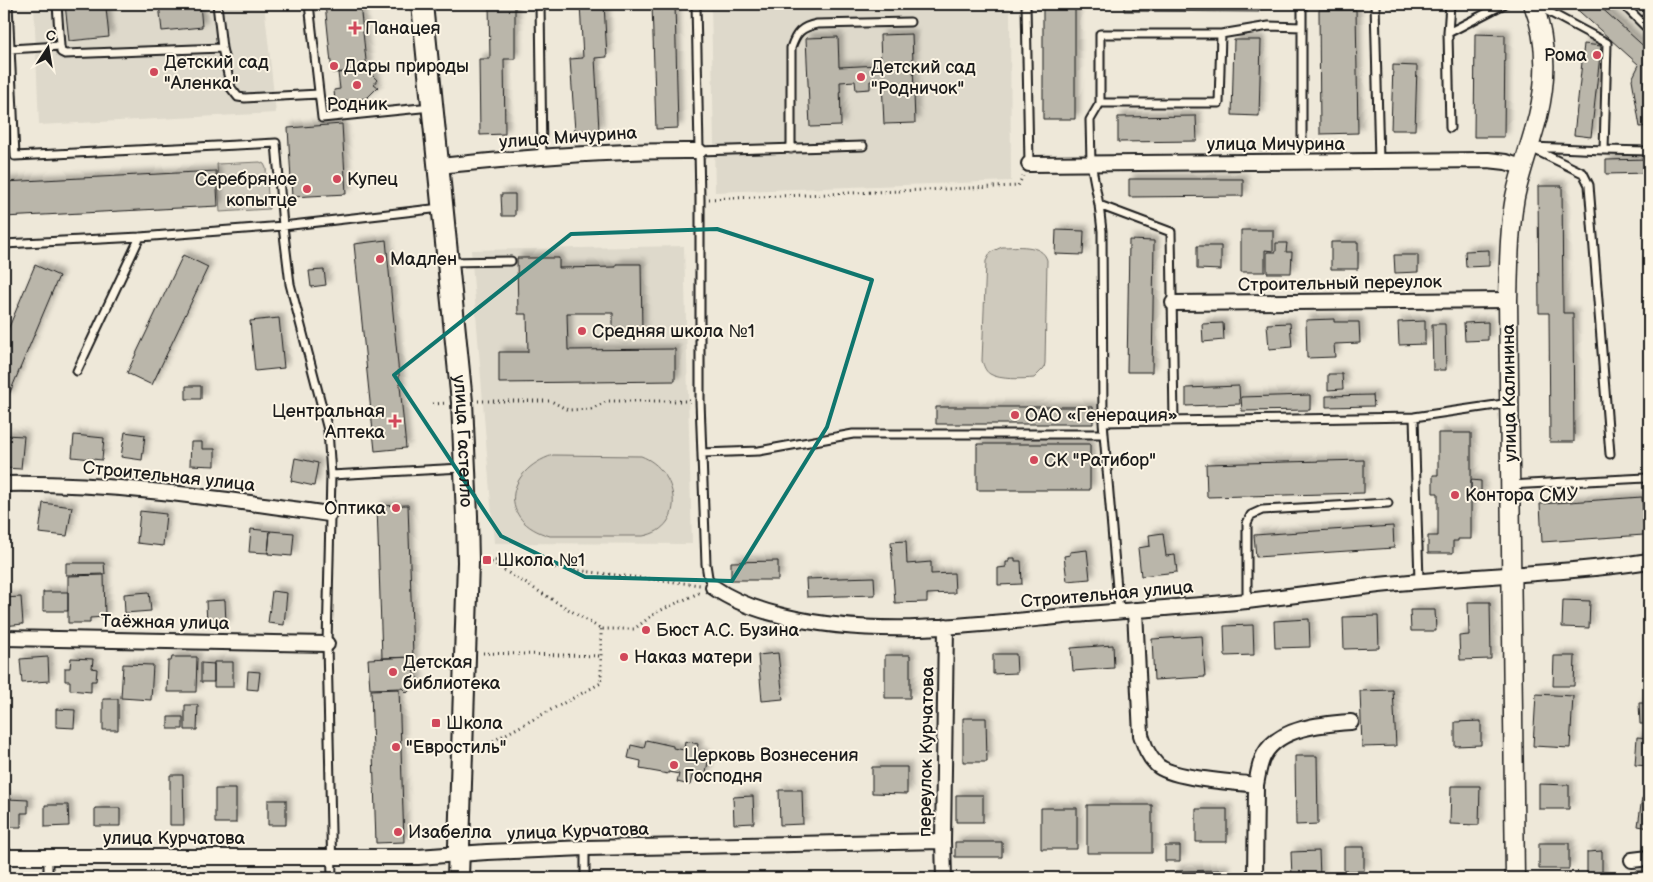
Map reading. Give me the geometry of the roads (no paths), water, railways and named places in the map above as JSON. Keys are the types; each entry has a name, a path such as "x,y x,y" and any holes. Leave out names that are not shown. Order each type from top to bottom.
{"main road":[{"name":"улица Гастелло","path":"422,4 444,208 459,370 465,468 468,562 458,878"}],"street":[{"name":"улица Калинина","path":"1515,878 1508,300 1510,237 1522,167 1538,115 1544,68 1542,31 1533,4"},
{"name":"улица Мичурина","path":"440,166 638,150 699,151"},
{"name":"улица Мичурина","path":"1029,164 1488,160 1506,162 1522,167"},
{"name":"Строительный переулок","path":"1173,303 1508,300"},
{"name":"Строительная улица","path":"4,484 117,487 330,514"},
{"name":"Строительная улица","path":"713,587 728,598 759,610 805,621 840,626 886,629 946,626 1248,601 1419,582 1567,570 1649,560"},
{"path":"1135,610 1141,735 1146,752 1159,767 1174,774 1256,785"},
{"name":"переулок Курчатова","path":"944,878 946,626"},
{"name":"Таёжная улица","path":"4,638 327,644"},
{"path":"1255,878 1256,785 1264,754 1276,740 1292,733 1310,728 1351,722"},
{"name":"улица Курчатова","path":"4,857 418,857 585,848 943,841"},
{"path":"1632,860 1649,858"}],"lane":[{"path":"8,4 15,156 276,143 290,284 328,430 331,451 327,644 332,878"},
{"path":"57,4 60,46 61,52 65,54 222,48"},
{"path":"217,4 222,48 231,88 238,96 254,98 319,94"},
{"path":"309,4 322,118 433,107"},
{"path":"540,4 542,157"},
{"path":"696,4 700,199 700,401 706,564 708,578 713,587"},
{"path":"1026,4 1029,164"},
{"path":"1302,4 1302,162"},
{"path":"1375,4 1379,162"},
{"path":"1450,4 1448,33 1450,128"},
{"path":"1448,33 1504,4"},
{"path":"1533,4 1607,43 1604,150"},
{"path":"1622,4 1649,30"},
{"path":"791,149 791,48 794,38 800,30 817,24 910,22"},
{"path":"1119,612 1103,422 1102,231 1099,205 1090,163 1090,120 1100,103 1100,34 1221,34 1268,26 1302,27"},
{"path":"1100,103 1219,103 1221,34"},
{"path":"10,49 60,46"},
{"path":"699,151 863,146"},
{"path":"1529,147 1649,151"},
{"path":"1529,147 1583,173 1589,185 1610,454"},
{"path":"1099,205 1171,232 1174,420"},
{"path":"4,244 283,226 444,208"},
{"path":"78,371 140,236"},
{"path":"449,262 511,261"},
{"path":"1103,422 1414,416 1510,403"},
{"path":"1414,416 1419,582"},
{"path":"702,453 759,451 853,434 1104,434"},
{"path":"331,475 465,468"},
{"path":"1510,485 1649,479"},
{"path":"1248,601 1247,523 1251,515 1262,510 1388,503"},
{"path":"585,848 585,878"},
{"path":"48,857 48,878"}],"place":[{"name":"Панацея","path":"355,28"},
{"name":"Рома","path":"1597,55"},
{"name":"Дары природы","path":"334,66"},
{"name":"Детский сад \"Аленка\"","path":"154,72"},
{"name":"Детский сад \"Родничок\"","path":"861,77"},
{"name":"Родник","path":"357,85"},
{"name":"Купец","path":"337,179"},
{"name":"Серебряное копытце","path":"307,189"},
{"name":"Мадлен","path":"380,259"},
{"name":"Средняя школа №1","path":"582,331"},
{"name":"ОАО «Генерация»","path":"1015,415"},
{"name":"Центральная Аптека","path":"395,421"},
{"name":"СК \"Ратибор\"","path":"1034,460"},
{"name":"Контора СМУ","path":"1455,495"},
{"name":"Оптика","path":"396,508"},
{"name":"Школа №1","path":"487,560"},
{"name":"Бюст А.С. Бузина","path":"646,630"},
{"name":"Наказ матери","path":"624,657"},
{"name":"Детская библиотека","path":"393,672"},
{"name":"Школа","path":"436,723"},
{"name":"\"Евростиль\"","path":"396,747"},
{"name":"Церковь Вознесения Господня","path":"674,765"},
{"name":"Изабелла","path":"398,832"}]}
